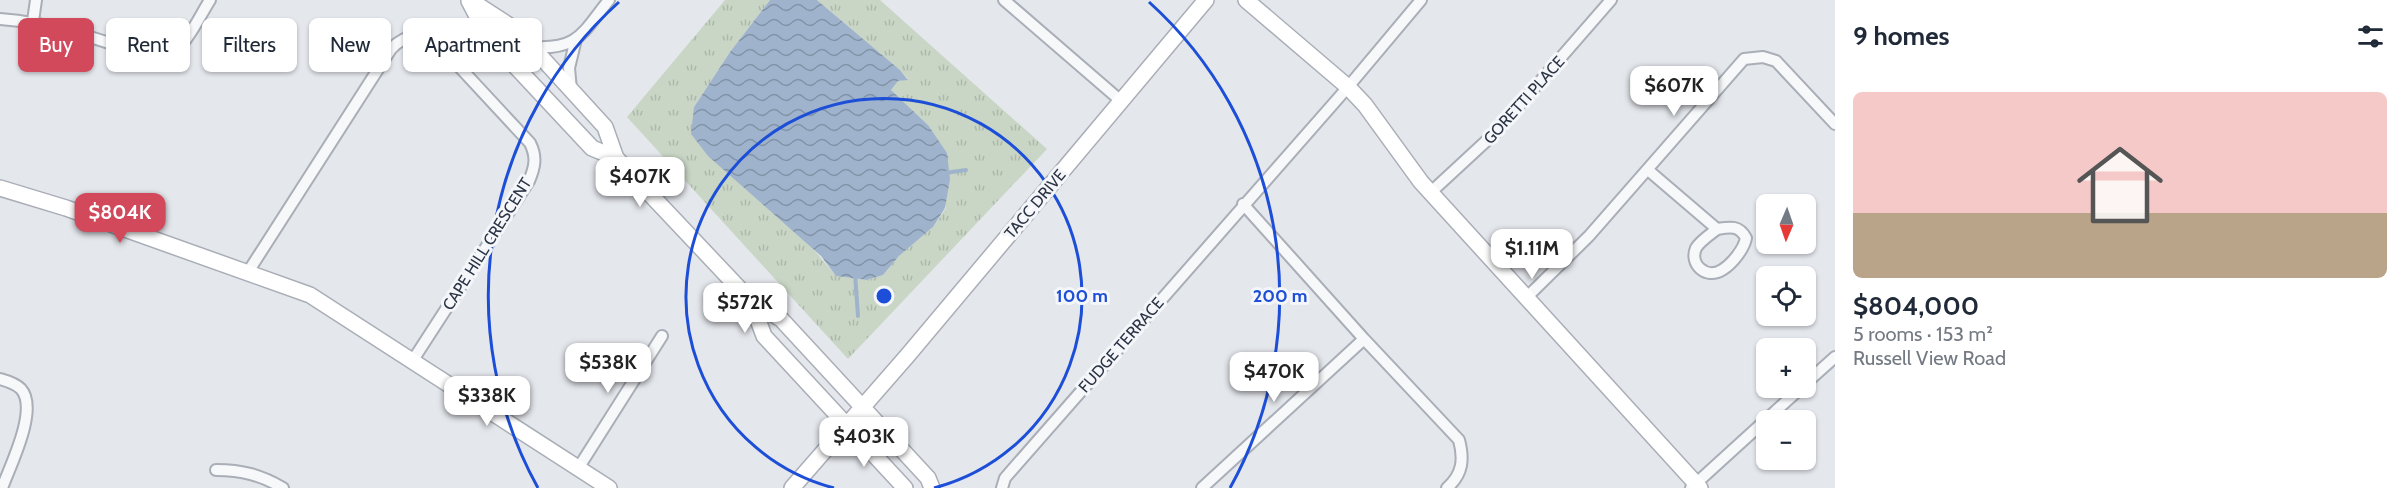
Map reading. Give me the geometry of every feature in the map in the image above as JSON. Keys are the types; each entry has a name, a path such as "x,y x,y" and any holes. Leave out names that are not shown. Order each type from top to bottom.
{"street":[{"path":"33,18 36,0"},
{"path":"94,38 156,59 164,59 178,50 210,0"},
{"path":"469,0 497,18"},
{"path":"469,0 488,37 592,147 616,158 752,301 781,319 928,478 932,488"},
{"path":"542,47 558,47 576,39 609,0"},
{"path":"1005,0 1121,101"},
{"name":"TACC DRIVE","path":"792,488 1206,0"},
{"path":"1246,0 1348,87 1373,115 1430,193 1696,486 1790,398"},
{"name":"FUDGE TERRACE","path":"1002,488 1005,478 1348,87 1421,0"},
{"name":"GORETTI PLACE","path":"1430,193 1496,132 1611,0"},
{"path":"0,19 18,20"},
{"name":"CAPE HILL CRESCENT","path":"248,272 391,49 399,40 410,36 431,39 530,143 535,159 529,181 413,360"},
{"path":"571,91 569,68 576,39"},
{"path":"1526,298 1588,236 1740,63 1749,58 1763,57 1776,62 1835,124"},
{"path":"542,58 605,127 616,158"},
{"path":"1648,170 1717,229 1735,227 1743,231 1746,238 1744,247 1721,271 1708,273 1698,268 1694,259 1697,246 1717,229"},
{"path":"0,188 66,207 310,295 609,488"},
{"path":"1244,204 1364,339 1460,440 1463,454 1462,466 1454,481 1447,488"},
{"path":"752,301 764,336 905,488"},
{"path":"579,467 662,336"},
{"path":"1202,488 1364,339"},
{"path":"1816,374 1835,357"},
{"path":"0,379 22,390 27,399 28,411 2,488"},
{"path":"216,470 249,472 266,478 283,488"}],"green space":[{"path":"725,0 770,0 730,52 694,107 836,276 867,280 883,275 899,256 933,227 946,208 928,125 891,90 898,81 908,79 817,0 880,0 1047,149 848,359 627,117"}],"water":[{"path":"770,0 817,0 900,70 908,80 898,81 891,90 928,125 947,153 950,179 945,208 933,227 899,256 883,275 867,280 836,276 821,256 708,156 691,134 694,107 730,52"}],"waterway":[{"path":"945,173 966,170"},
{"path":"855,274 858,316"}]}
